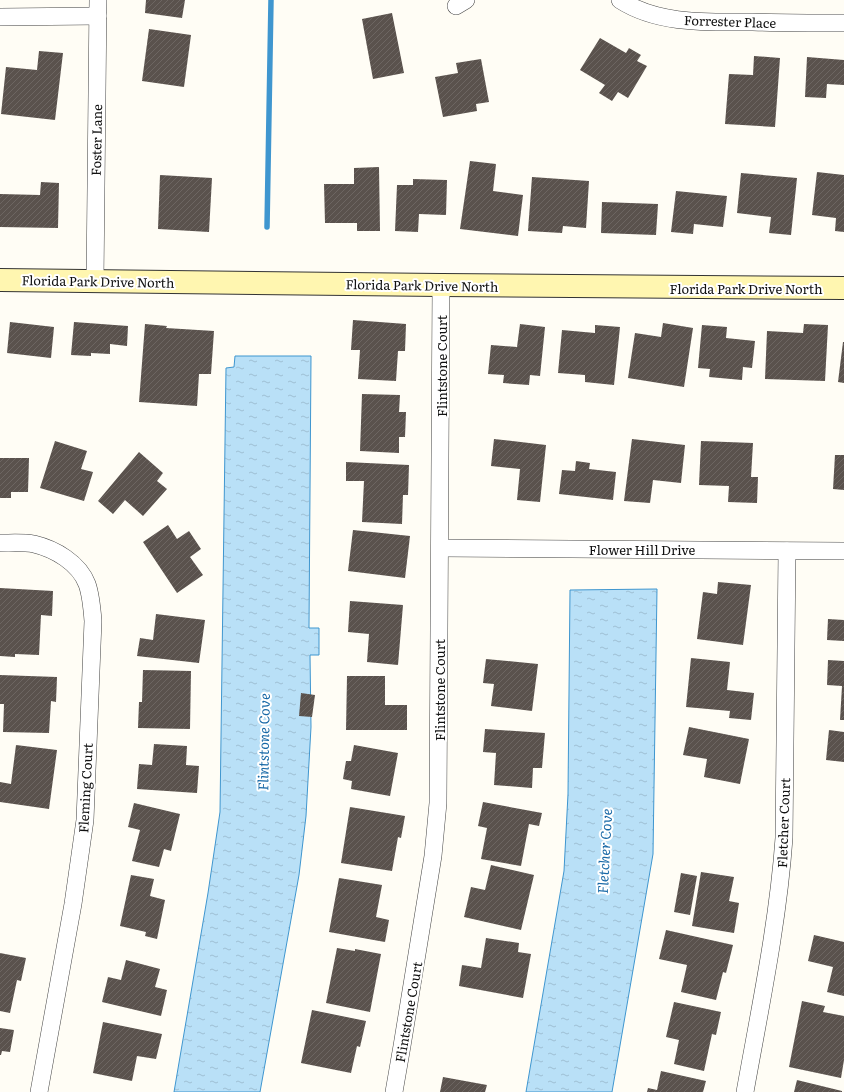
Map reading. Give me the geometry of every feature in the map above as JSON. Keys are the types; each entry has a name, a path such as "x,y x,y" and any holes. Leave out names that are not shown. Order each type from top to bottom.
{"street":[{"name":"Forrester Place","path":"620,0 648,13 698,22 844,23"},
{"path":"0,17 98,8"},
{"name":"Foster Lane","path":"95,281 98,8"},
{"name":"Florida Park Drive North","path":"0,280 441,286 844,288"},
{"name":"Flintstone Court","path":"394,1092 424,911 436,830 438,803 441,286"},
{"name":"Fleming Court","path":"0,543 35,544 50,550 71,562 87,583 93,620 85,820 73,904 39,1092"},
{"name":"Flower Hill Drive","path":"440,548 844,551"},
{"name":"Fletcher Court","path":"745,1092 776,914 783,852 787,551"}],"water":[{"name":"Flintstone Cove","path":"235,356 311,356 309,628 319,628 319,655 310,655 311,727 306,816 299,875 260,1092 174,1092 208,893 220,812 226,368 234,367"},
{"name":"Fletcher Cove","path":"657,589 653,854 612,1092 526,1092 564,871 568,794 570,590"}],"building":[{"path":"146,0 185,0 182,18 145,13"},
{"path":"392,13 404,73 373,79 362,19"},
{"path":"149,29 191,35 184,87 142,81"},
{"path":"600,38 626,53 629,48 641,55 637,61 647,66 628,98 618,92 612,101 599,93 605,85 580,70"},
{"path":"39,51 63,53 55,120 1,114 6,67 37,70"},
{"path":"754,56 780,58 775,127 725,124 729,74 753,75"},
{"path":"807,57 844,60 844,85 827,84 826,98 805,97"},
{"path":"481,59 489,102 476,104 477,111 443,117 435,77 458,73 456,63"},
{"path":"470,161 496,164 493,191 523,195 518,236 460,229"},
{"path":"379,167 380,231 357,231 357,223 325,223 324,184 354,184 354,168"},
{"path":"817,172 844,175 844,232 835,231 836,218 812,215"},
{"path":"741,173 797,178 791,235 769,233 771,217 737,213"},
{"path":"160,175 212,178 209,232 158,229"},
{"path":"532,177 589,181 586,228 563,226 562,233 528,231"},
{"path":"413,179 447,180 446,215 419,214 418,232 395,231 397,185 413,185"},
{"path":"41,182 59,183 58,228 0,227 0,194 40,195"},
{"path":"676,191 727,196 723,227 694,224 693,234 671,232"},
{"path":"602,202 658,204 656,235 601,233"},
{"path":"353,320 406,324 405,351 398,351 396,381 358,379 360,350 351,350"},
{"path":"10,322 54,327 51,358 7,353"},
{"path":"74,322 128,326 127,346 110,344 110,354 91,353 91,356 71,355"},
{"path":"663,323 693,328 684,387 628,378 635,333 661,337"},
{"path":"145,324 167,326 166,328 214,331 211,374 199,374 197,406 139,402"},
{"path":"520,324 545,327 540,376 530,375 529,385 503,383 504,375 488,374 491,345 517,347"},
{"path":"804,324 828,325 825,381 765,379 767,331 803,333"},
{"path":"595,325 620,327 614,385 585,382 585,375 558,373 562,330 595,333"},
{"path":"702,325 727,327 726,338 755,341 752,368 743,367 742,380 709,377 710,369 698,368"},
{"path":"844,342 844,383 838,382"},
{"path":"362,394 400,395 399,412 406,412 405,437 399,437 399,453 360,451"},
{"path":"494,439 546,445 540,502 517,500 520,469 491,466"},
{"path":"632,439 685,445 681,483 653,480 650,503 624,501"},
{"path":"55,441 87,451 81,469 93,472 84,501 40,488"},
{"path":"701,441 753,443 751,477 758,477 757,503 728,502 729,486 699,485"},
{"path":"139,452 163,473 157,481 167,489 143,516 125,500 113,514 98,501"},
{"path":"835,455 844,455 844,490 833,489"},
{"path":"0,458 29,458 28,492 11,492 11,498 0,498"},
{"path":"576,461 590,463 589,469 616,472 613,500 559,494 562,470 575,471"},
{"path":"346,462 409,465 408,495 403,495 402,524 362,522 364,481 346,481"},
{"path":"168,525 177,539 189,531 201,549 190,557 203,575 177,593 143,542"},
{"path":"353,530 410,536 405,578 348,571"},
{"path":"718,582 751,585 743,645 697,639 703,592 717,594"},
{"path":"0,588 53,591 52,616 41,615 39,655 15,654 15,657 0,656"},
{"path":"350,601 403,605 398,665 367,662 369,634 348,632"},
{"path":"156,614 205,620 199,663 137,656 140,638 153,640"},
{"path":"828,619 844,620 844,641 827,640"},
{"path":"691,658 730,662 727,690 754,693 751,720 729,718 730,711 686,707"},
{"path":"486,659 538,664 532,711 491,706 494,684 483,683"},
{"path":"828,660 844,661 844,720 840,720 842,686 827,685"},
{"path":"143,670 191,671 190,729 138,728 139,702 142,702"},
{"path":"0,675 57,677 56,702 51,701 49,733 3,732 4,704 0,704"},
{"path":"347,676 385,676 385,705 407,705 407,730 346,730"},
{"path":"301,693 315,695 312,717 299,716"},
{"path":"689,727 749,739 740,784 704,777 707,759 683,755"},
{"path":"485,729 545,733 542,768 533,768 532,788 494,785 496,753 483,752"},
{"path":"829,730 844,732 844,762 826,760"},
{"path":"154,744 187,746 186,765 199,766 197,793 137,789 139,764 152,765"},
{"path":"16,745 57,750 49,809 0,802 0,782 11,784"},
{"path":"354,745 398,753 390,796 351,789 352,781 343,779 346,761 351,761"},
{"path":"483,802 542,813 539,826 529,824 521,866 481,859 487,828 478,826"},
{"path":"134,803 180,814 171,851 164,849 159,867 132,861 140,830 128,827"},
{"path":"350,807 405,816 401,838 398,837 392,871 341,863"},
{"path":"491,865 534,875 521,930 464,917 471,887 485,890"},
{"path":"701,872 734,877 729,901 739,903 734,933 692,926"},
{"path":"681,873 697,876 690,915 674,912"},
{"path":"131,875 154,879 150,896 165,900 157,939 145,936 146,932 120,926"},
{"path":"339,878 382,885 376,917 389,920 385,942 329,932"},
{"path":"666,930 733,945 726,973 723,972 716,1000 681,992 687,965 659,959"},
{"path":"814,935 844,942 844,996 827,992 833,967 808,961"},
{"path":"486,938 519,943 518,952 531,954 523,998 459,986 462,965 481,968"},
{"path":"337,948 355,951 355,949 381,954 370,1012 326,1003"},
{"path":"0,953 26,958 21,981 17,980 10,1013 0,1011"},
{"path":"126,960 160,969 155,987 167,990 161,1016 102,1002 108,977 121,980"},
{"path":"802,1001 825,1006 823,1012 844,1016 844,1060 841,1078 789,1067"},
{"path":"674,1002 721,1012 716,1035 712,1034 704,1071 674,1064 679,1040 666,1037"},
{"path":"312,1010 366,1021 360,1047 357,1046 351,1073 301,1063"},
{"path":"103,1022 162,1034 156,1059 137,1056 132,1081 93,1073"},
{"path":"0,1028 14,1030 10,1052 2,1051 1,1055 0,1055"},
{"path":"661,1071 706,1081 703,1092 647,1092 648,1088 657,1090"},
{"path":"443,1077 487,1085 485,1092 440,1092"},
{"path":"797,1080 842,1091 842,1092 794,1092"}],"waterway":[{"path":"267,227 271,0"}]}
